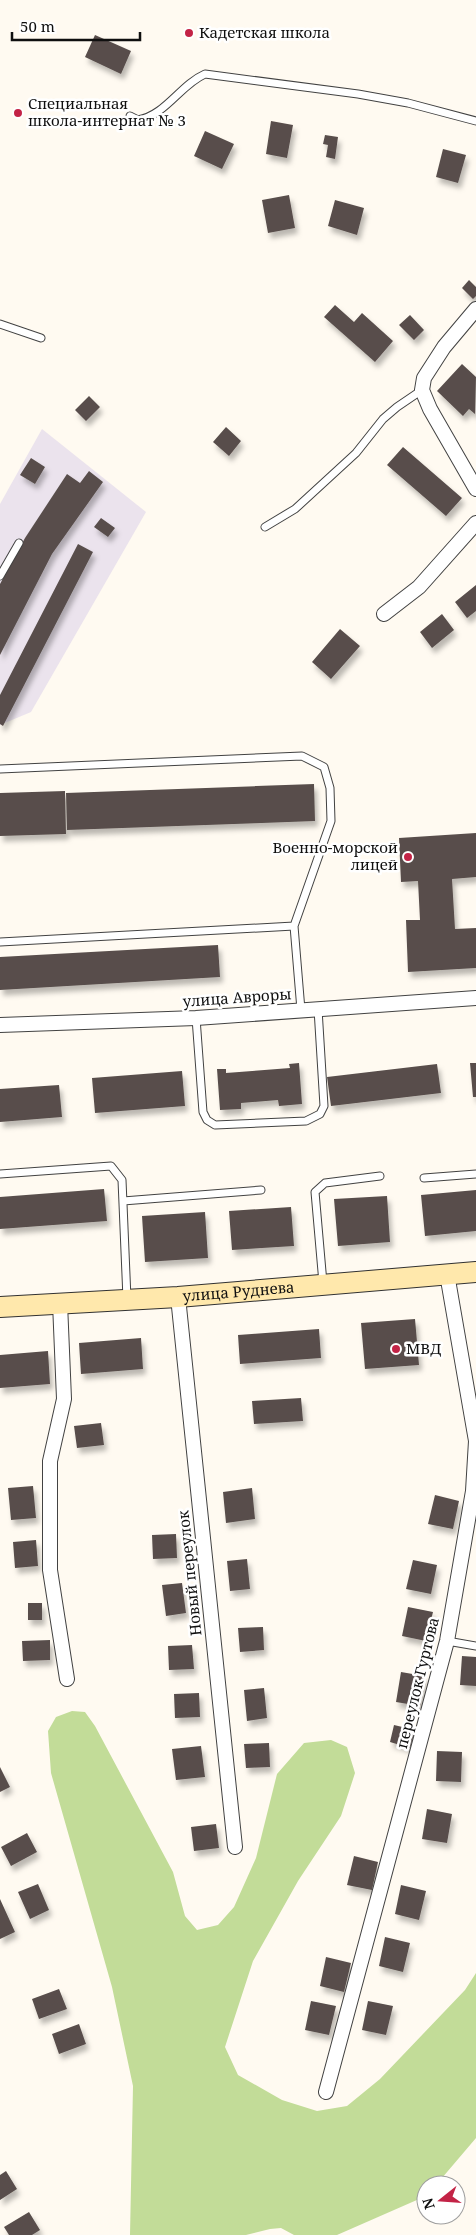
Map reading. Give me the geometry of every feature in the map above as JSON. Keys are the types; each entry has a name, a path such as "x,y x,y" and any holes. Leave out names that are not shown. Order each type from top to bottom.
{"main road":[{"name":"улица Руднева","path":"0,1307 127,1300 476,1272"}],"street":[{"path":"476,309 444,347 424,378 422,390 430,409 476,489"},
{"path":"384,614 418,587 476,523"},
{"name":"улица Авроры","path":"0,1025 196,1018 476,998"},
{"name":"переулок Гуртова","path":"326,2092 447,1641 473,1491 476,1441 447,1274"},
{"name":"Новый переулок","path":"178,1296 235,1847"},
{"path":"60,1304 64,1399 50,1461 50,1570 68,1679"}],"lane":[{"path":"130,116 138,120 152,116 196,78 205,74 408,102 476,121"},
{"path":"0,324 40,338"},
{"path":"265,527 295,509 320,488 356,453 383,419 422,390"},
{"path":"0,576 19,543"},
{"path":"0,769 302,756 324,767 330,788 331,821 294,926 301,1010"},
{"path":"0,942 294,926"},
{"path":"196,1018 203,1112 207,1120 215,1126 306,1121 320,1114 324,1106 318,1009"},
{"path":"0,1174 111,1166 122,1180 127,1300"},
{"path":"424,1178 476,1174"},
{"path":"323,1284 315,1192 325,1184 380,1176"},
{"path":"123,1201 261,1190"},
{"path":"447,1641 476,1646"}],"shaded area":[{"path":"42,429 146,512 31,712 0,725 0,504"}],"green space":[{"path":"72,1711 85,1712 95,1726 173,1872 185,1916 197,1930 218,1925 234,1907 256,1858 277,1774 304,1743 331,1740 347,1747 355,1773 341,1816 298,1881 253,1961 225,2047 238,2075 282,2100 317,2111 347,2106 380,2079 465,1990 476,1973 476,2138 445,2175 416,2175 416,2200 337,2235 294,2235 281,2228 246,2235 130,2235 133,2086 112,1987 51,1773 48,1731 56,1717"}],"building":[{"path":"95,35 131,51 121,74 85,57"},
{"path":"271,121 293,125 287,158 266,154"},
{"path":"205,131 234,144 222,169 194,156"},
{"path":"325,135 338,137 335,159 326,157 328,145 323,144"},
{"path":"443,149 466,155 458,183 436,177"},
{"path":"289,195 295,228 268,233 262,200"},
{"path":"335,200 364,208 357,235 328,226"},
{"path":"469,280 476,287 476,296 473,299 462,288"},
{"path":"335,305 354,322 362,313 393,341 375,362 324,317"},
{"path":"410,315 424,330 414,340 399,325"},
{"path":"462,364 476,377 475,414 469,409 463,416 437,391"},
{"path":"89,396 100,407 86,421 75,410"},
{"path":"226,427 241,441 229,456 213,442"},
{"path":"403,447 462,498 446,516 387,465"},
{"path":"31,458 45,467 35,484 20,475"},
{"path":"89,471 103,482 52,554 0,655 0,584 25,538 67,474 80,483"},
{"path":"101,518 115,528 108,537 94,527"},
{"path":"78,544 93,552 3,726 0,724 0,695"},
{"path":"476,585 476,611 467,618 455,602"},
{"path":"442,614 454,630 432,648 420,632"},
{"path":"340,629 360,646 331,679 312,662"},
{"path":"314,784 315,821 67,830 66,793"},
{"path":"65,791 66,834 0,836 0,793"},
{"path":"476,833 476,877 452,879 455,929 476,928 476,968 408,972 406,920 420,920 418,881 401,882 399,838"},
{"path":"218,945 220,977 0,990 0,957"},
{"path":"299,1063 302,1104 279,1106 278,1100 241,1103 241,1109 220,1110 217,1069 226,1069 226,1073 290,1068 289,1064"},
{"path":"470,1063 476,1063 476,1097 473,1097"},
{"path":"437,1064 441,1093 331,1106 327,1077"},
{"path":"182,1071 185,1106 95,1113 92,1078"},
{"path":"59,1085 62,1117 0,1122 0,1089"},
{"path":"104,1189 107,1221 0,1229 0,1197"},
{"path":"476,1190 476,1231 425,1236 421,1195"},
{"path":"387,1196 390,1242 338,1246 334,1199"},
{"path":"291,1207 294,1246 232,1250 229,1211"},
{"path":"205,1212 208,1258 145,1262 142,1216"},
{"path":"415,1319 419,1365 365,1369 361,1323"},
{"path":"319,1329 321,1358 240,1364 238,1335"},
{"path":"141,1338 143,1369 81,1374 79,1343"},
{"path":"48,1351 50,1384 0,1388 0,1355"},
{"path":"301,1398 303,1421 254,1424 252,1401"},
{"path":"101,1423 104,1445 77,1448 74,1426"},
{"path":"33,1486 36,1518 11,1520 8,1488"},
{"path":"252,1488 255,1519 226,1523 223,1492"},
{"path":"435,1495 459,1501 453,1529 428,1524"},
{"path":"176,1534 177,1558 153,1559 152,1535"},
{"path":"36,1540 38,1566 15,1568 13,1542"},
{"path":"247,1559 250,1589 230,1591 227,1561"},
{"path":"413,1560 437,1565 431,1594 406,1589"},
{"path":"182,1583 186,1613 166,1616 162,1585"},
{"path":"28,1603 42,1603 42,1620 28,1620"},
{"path":"408,1607 433,1612 426,1641 402,1636"},
{"path":"263,1627 264,1650 240,1652 238,1628"},
{"path":"50,1640 50,1660 23,1661 22,1641"},
{"path":"192,1645 194,1669 169,1670 168,1646"},
{"path":"462,1656 476,1657 476,1686 460,1685"},
{"path":"401,1672 424,1676 420,1706 396,1702"},
{"path":"264,1688 267,1718 247,1721 244,1690"},
{"path":"199,1693 200,1717 175,1718 174,1694"},
{"path":"394,1725 415,1730 410,1748 390,1742"},
{"path":"269,1743 270,1767 246,1768 244,1744"},
{"path":"201,1746 205,1777 176,1780 172,1749"},
{"path":"437,1751 462,1752 461,1782 436,1781"},
{"path":"0,1767 10,1787 0,1792"},
{"path":"427,1809 452,1814 447,1843 422,1839"},
{"path":"216,1824 219,1848 194,1851 191,1827"},
{"path":"27,1833 37,1852 11,1866 1,1847"},
{"path":"354,1856 378,1862 372,1890 347,1885"},
{"path":"38,1884 49,1910 30,1919 18,1892"},
{"path":"401,1885 426,1891 419,1920 395,1914"},
{"path":"0,1899 15,1932 0,1939"},
{"path":"385,1937 410,1943 403,1972 379,1966"},
{"path":"326,1957 351,1963 344,1992 320,1986"},
{"path":"59,1989 67,2009 39,2019 32,1999"},
{"path":"311,2001 336,2006 329,2035 305,2030"},
{"path":"368,2001 393,2006 386,2035 362,2030"},
{"path":"79,2024 86,2044 59,2054 52,2034"},
{"path":"6,2171 17,2189 0,2200 0,2175"},
{"path":"29,2212 40,2230 32,2235 9,2235 4,2227"}],"place":[{"name":"Кадетская школа","path":"189,33"},
{"name":"Специальная школа-интернат № 3","path":"18,113"},
{"name":"Военно-морской лицей","path":"408,857"},
{"name":"МВД","path":"396,1349"}]}
